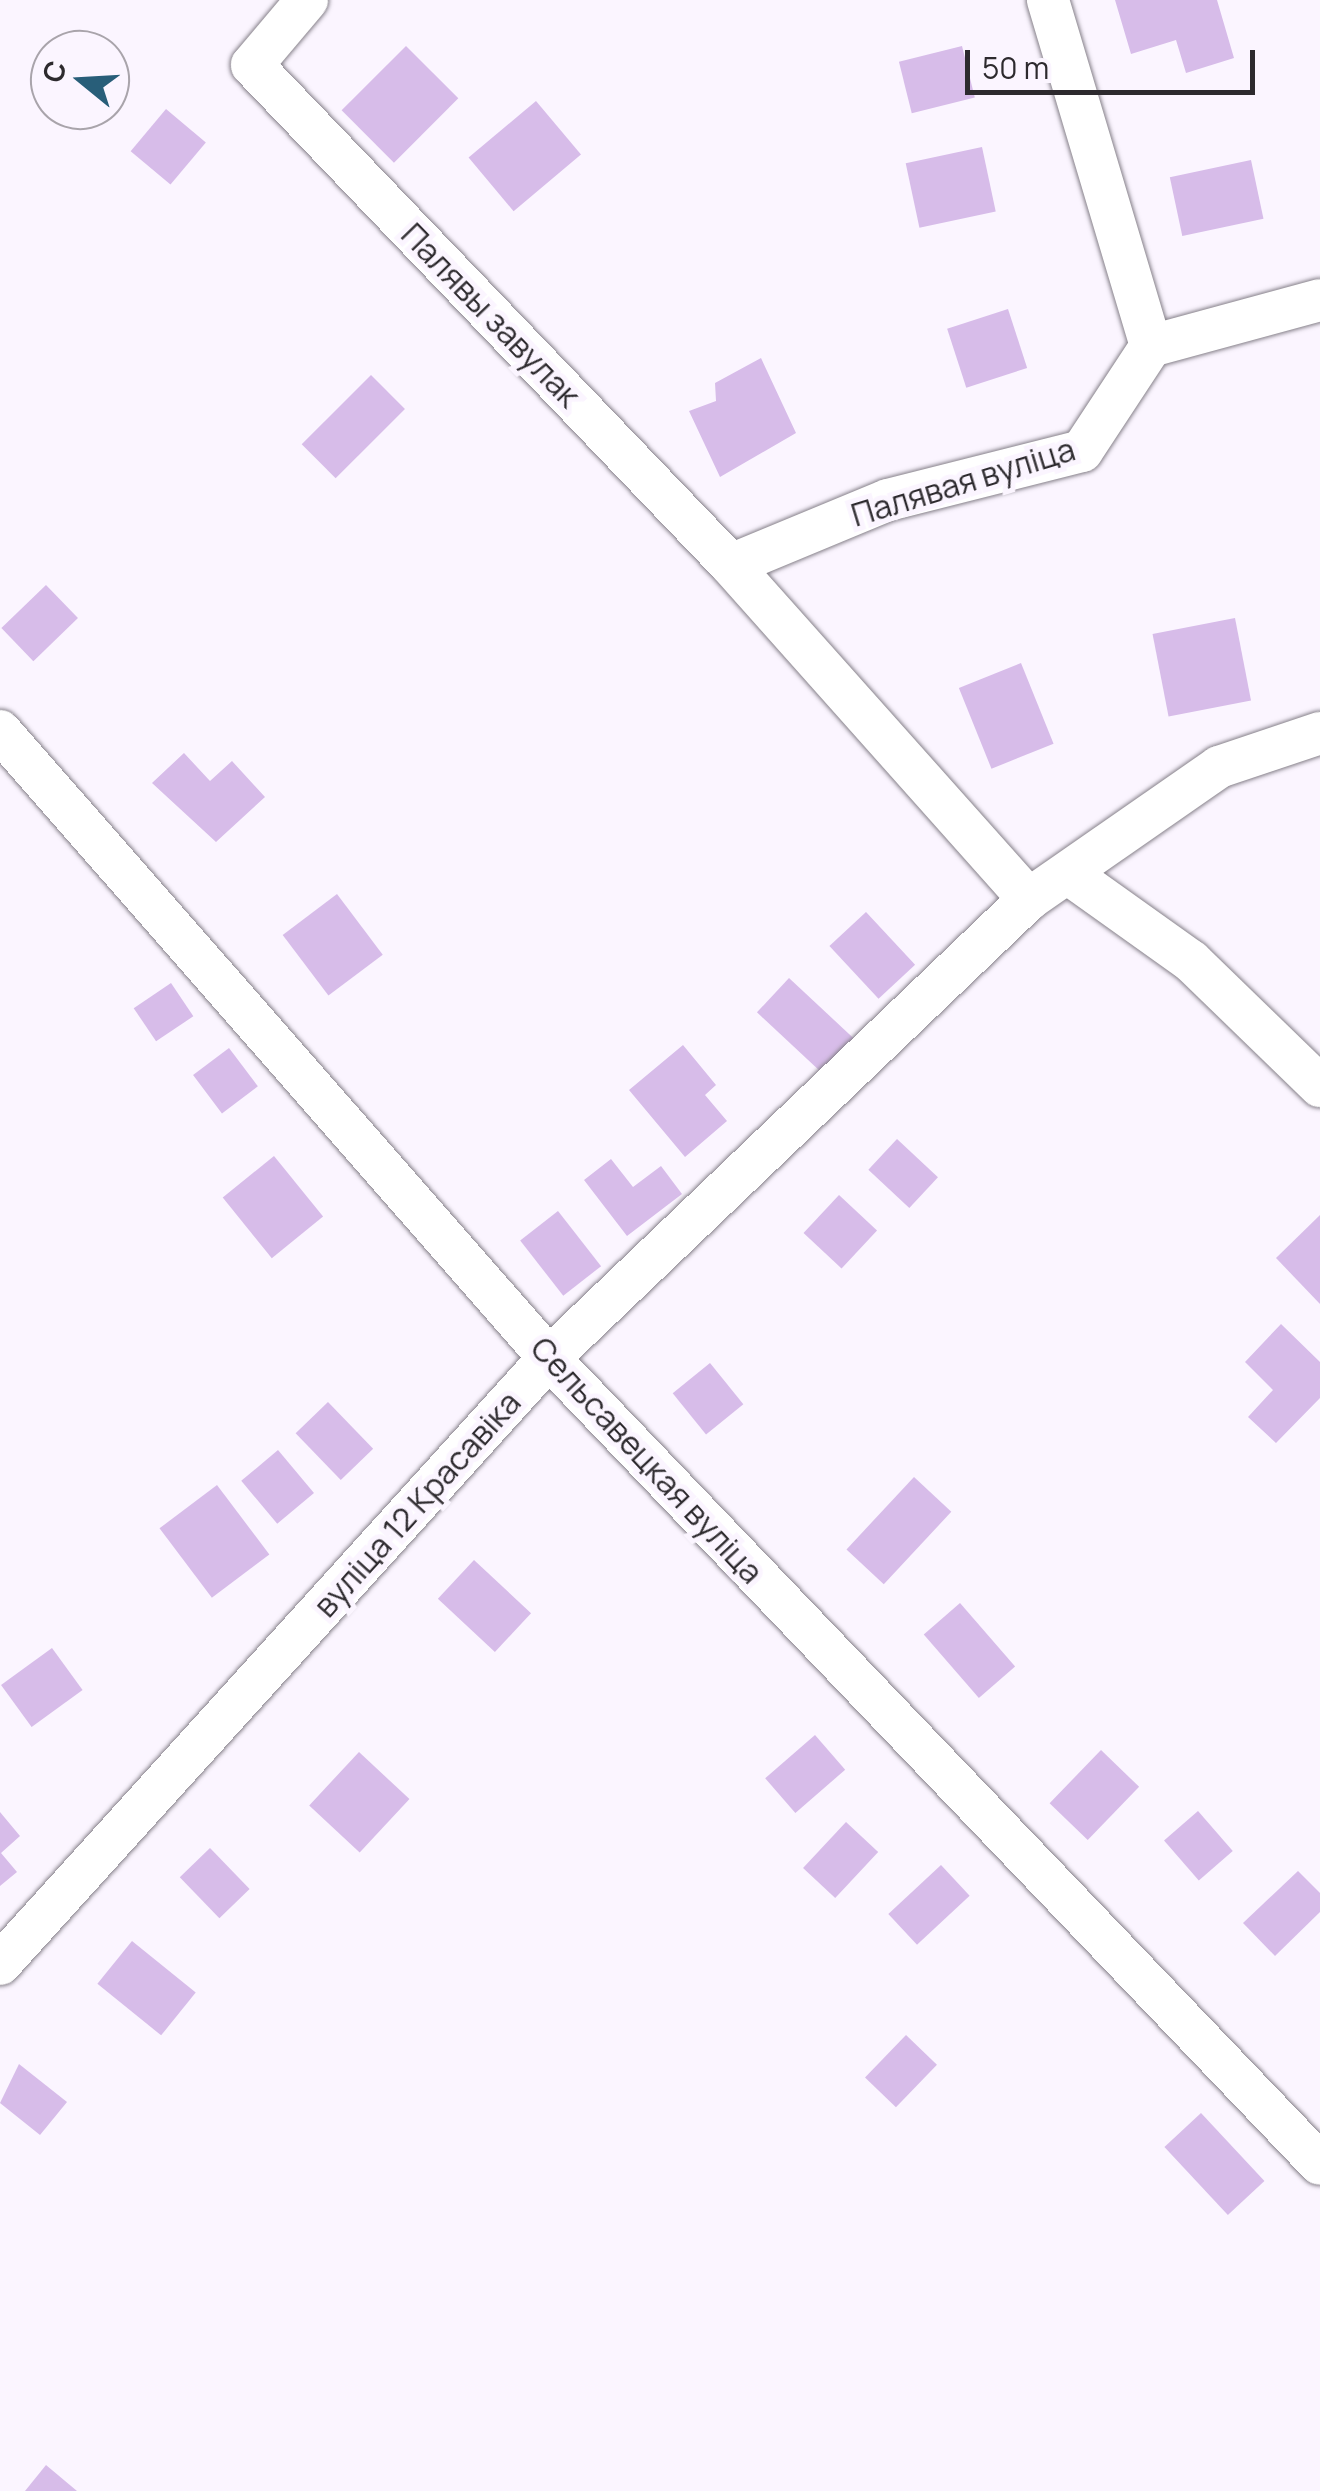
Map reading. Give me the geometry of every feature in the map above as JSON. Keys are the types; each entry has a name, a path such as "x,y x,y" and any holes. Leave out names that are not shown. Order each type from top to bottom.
{"street":[{"name":"Палявы завулак","path":"307,0 252,65 731,564 1029,899"},
{"path":"1048,0 1151,346 1320,300"},
{"name":"Палявая вуліца","path":"731,564 888,500 1082,451 1151,346"},
{"name":"Сельсавецкая вуліца","path":"0,731 549,1358 1320,2164"},
{"name":"вуліца 12 Красавіка","path":"0,1964 549,1358 1029,899 1220,767 1320,734"},
{"path":"1069,874 1191,961 1320,1086"}],"building":[{"path":"1115,0 1217,0 1234,58 1186,73 1176,40 1131,54"},
{"path":"406,46 458,98 394,163 342,110"},
{"path":"962,46 975,97 912,113 899,62"},
{"path":"536,101 581,155 514,211 469,158"},
{"path":"166,109 206,142 170,185 131,151"},
{"path":"982,147 996,212 919,228 906,163"},
{"path":"1251,160 1263,219 1182,236 1170,177"},
{"path":"1008,309 1027,368 966,388 947,329"},
{"path":"761,358 796,433 720,477 689,411 716,401 715,383"},
{"path":"371,375 405,409 336,478 302,444"},
{"path":"46,585 78,618 33,661 1,628"},
{"path":"1235,618 1251,700 1169,716 1153,634"},
{"path":"1021,663 1054,744 991,769 959,688"},
{"path":"184,753 210,781 232,761 265,797 216,842 152,783"},
{"path":"337,894 383,955 328,996 283,935"},
{"path":"866,912 915,965 879,999 829,946"},
{"path":"789,978 854,1039 822,1073 757,1012"},
{"path":"171,983 193,1016 156,1041 134,1008"},
{"path":"683,1045 716,1085 705,1095 727,1121 685,1157 629,1090"},
{"path":"229,1048 258,1086 222,1113 193,1075"},
{"path":"897,1139 938,1177 909,1208 868,1170"},
{"path":"274,1156 323,1217 272,1258 223,1198"},
{"path":"611,1159 633,1187 661,1166 682,1194 627,1236 584,1180"},
{"path":"839,1195 877,1230 842,1268 804,1233"},
{"path":"558,1211 601,1266 563,1296 520,1241"},
{"path":"1320,1215 1320,1304 1276,1258"},
{"path":"1281,1324 1320,1362 1320,1398 1276,1443 1248,1417 1273,1390 1245,1362"},
{"path":"710,1363 743,1404 706,1434 673,1393"},
{"path":"328,1402 373,1449 341,1480 296,1433"},
{"path":"278,1450 314,1493 277,1524 241,1481"},
{"path":"914,1477 951,1512 884,1584 846,1549"},
{"path":"217,1485 269,1554 212,1598 159,1528"},
{"path":"474,1560 531,1613 495,1652 438,1599"},
{"path":"960,1603 1015,1666 979,1698 924,1634"},
{"path":"52,1648 83,1690 32,1727 1,1685"},
{"path":"815,1735 845,1770 795,1813 765,1778"},
{"path":"1101,1750 1139,1787 1088,1840 1050,1803"},
{"path":"359,1752 409,1799 360,1852 309,1805"},
{"path":"1198,1811 1233,1851 1199,1881 1164,1841"},
{"path":"0,1812 20,1836 1,1853 17,1872 0,1886"},
{"path":"846,1822 878,1852 835,1898 803,1868"},
{"path":"210,1848 250,1889 219,1918 180,1877"},
{"path":"941,1865 970,1896 917,1945 888,1914"},
{"path":"1298,1871 1320,1893 1320,1912 1275,1956 1243,1923"},
{"path":"132,1941 196,1993 161,2035 97,1984"},
{"path":"906,2035 937,2065 896,2107 865,2077"},
{"path":"19,2064 67,2102 40,2135 0,2103"},
{"path":"1201,2113 1264,2181 1228,2215 1164,2147"},
{"path":"46,2465 77,2491 25,2491"}]}
